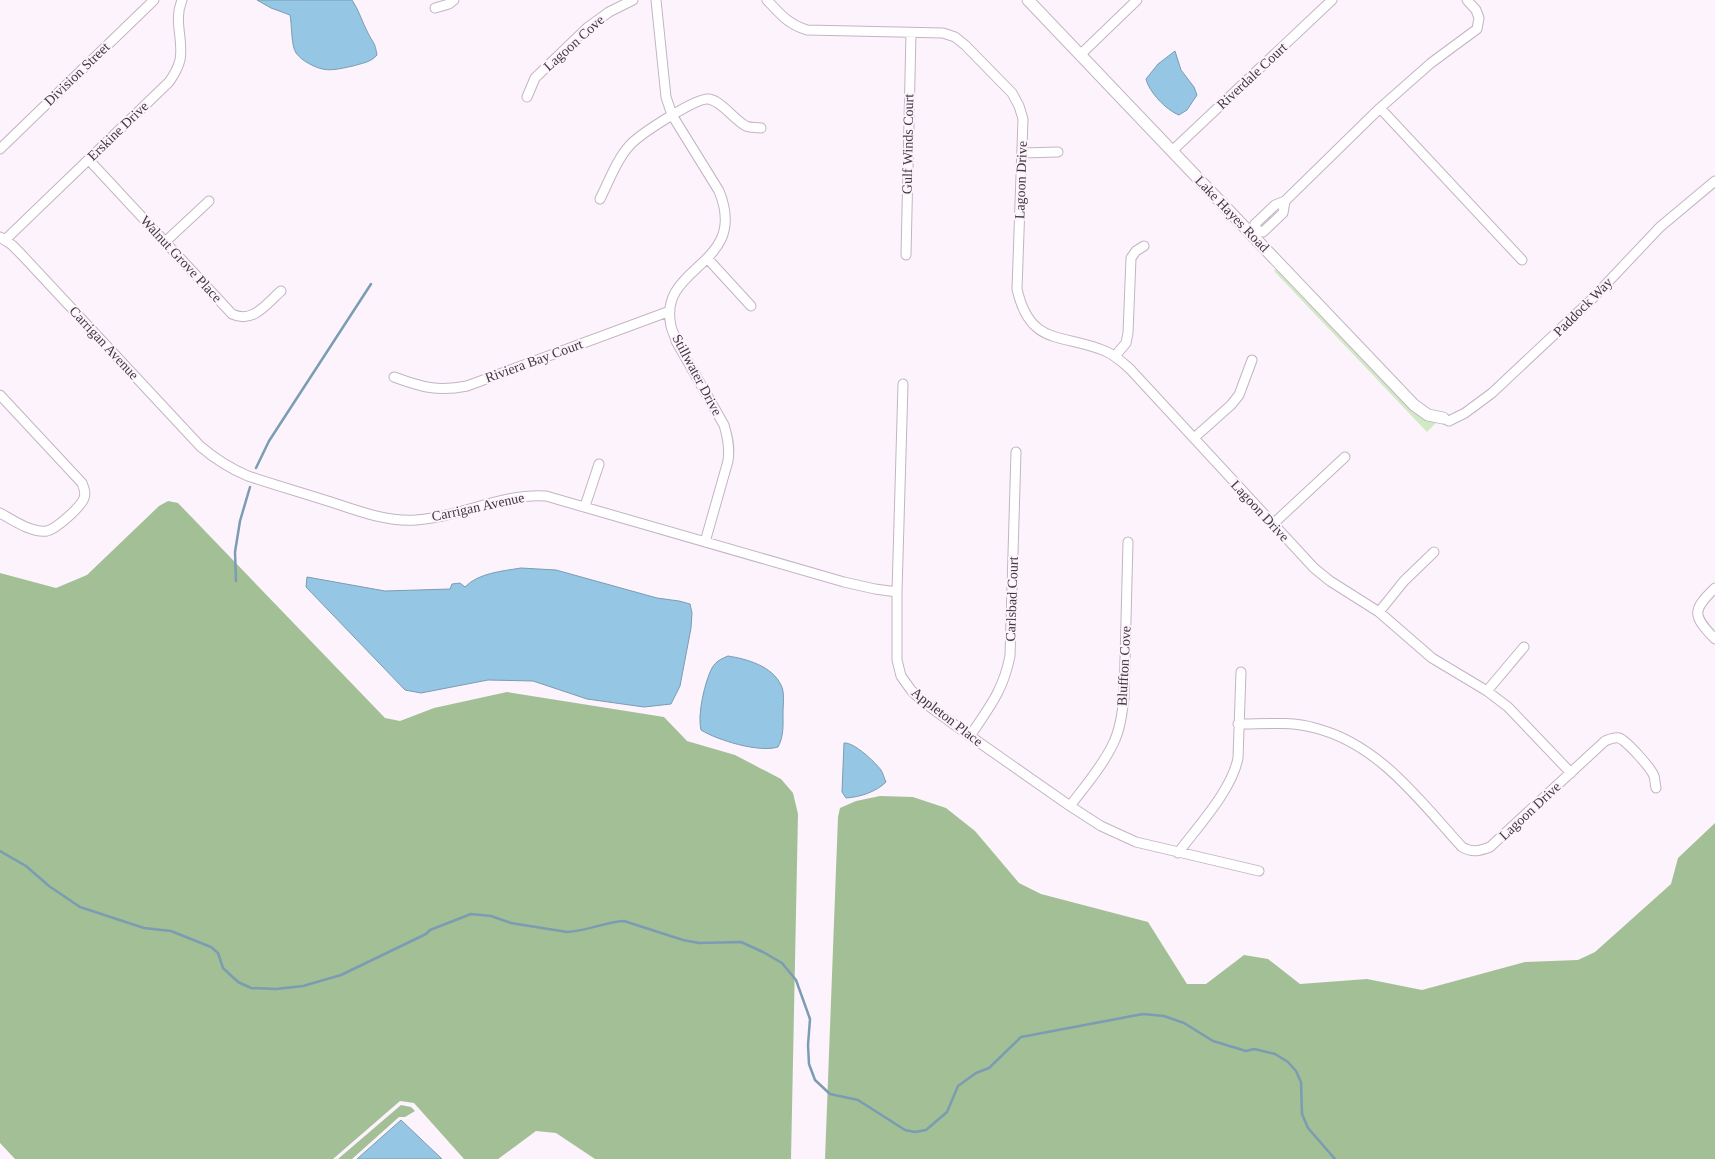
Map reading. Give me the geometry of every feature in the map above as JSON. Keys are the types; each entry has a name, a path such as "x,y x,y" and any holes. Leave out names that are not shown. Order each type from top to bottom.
{"street":[{"name":"Division Street","path":"0,148 154,0"},
{"name":"Erskine Drive","path":"3,238 89,160 169,82 180,61 181,47 178,14 182,0"},
{"path":"435,8 449,4 454,0"},
{"name":"Lagoon Cove","path":"527,97 535,78 587,28 609,12 633,0"},
{"name":"Stillwater Drive","path":"656,0 666,97 672,115 719,192 726,216 724,236 718,247 680,285 674,296 670,311 671,326 676,341 724,426 730,450 705,542"},
{"name":"Lagoon Drive","path":"767,0 784,19 808,30 943,33 955,37 964,45 1012,93 1023,119 1017,289 1025,315 1034,326 1045,334 1058,339 1097,348 1115,356 1130,369 1314,568 1330,581 1380,612 1432,658 1487,691 1508,707 1521,718 1571,773 1490,847 1471,852 1462,847 1390,769 1356,745 1315,728 1288,724 1238,724"},
{"name":"Lake Hayes Road","path":"1028,0 1172,151 1254,233 1414,405 1428,415 1443,418"},
{"path":"1080,55 1138,0"},
{"name":"Riverdale Court","path":"1172,151 1332,0"},
{"path":"1254,233 1255,224 1275,205 1285,201 1380,108 1431,63 1477,28 1479,18 1476,10 1467,0"},
{"name":"Gulf Winds Court","path":"906,255 911,32"},
{"path":"600,199 630,144 672,115 701,99 717,102 747,126 761,128"},
{"path":"1380,108 1522,260"},
{"path":"1022,153 1058,152"},
{"name":"Walnut Grove Place","path":"89,160 232,314 240,318 254,314 281,291"},
{"name":"Paddock Way","path":"1443,418 1449,421 1465,413 1492,393 1591,300 1660,227 1715,181"},
{"path":"165,242 209,201"},
{"name":"Carrigan Avenue","path":"3,238 21,254 200,446 214,458 232,469 369,514 391,518 415,520 442,516 514,498 532,495 546,496 844,582 897,592"},
{"path":"1115,356 1126,343 1128,334 1132,258 1136,251 1144,246"},
{"path":"707,258 751,306"},
{"name":"Riviera Bay Court","path":"394,377 415,385 435,389 450,390 467,386 670,311"},
{"path":"1194,438 1231,405 1239,395 1252,360"},
{"name":"Appleton Place","path":"904,384 897,592 897,660 901,676 911,690 922,701 970,736 1100,826 1136,842 1259,871"},
{"path":"0,395 82,483 85,496 82,503 58,526 47,531 33,530 0,513"},
{"name":"Carlsbad Court","path":"970,736 998,694 1006,676 1010,656 1016,452"},
{"path":"1273,524 1345,457"},
{"path":"586,506 599,464"},
{"name":"Bluffton Cove","path":"1070,806 1114,743 1121,721 1124,698 1128,542"},
{"path":"1380,612 1404,581 1434,552"},
{"path":"1715,588 1698,607 1697,616 1700,624 1715,639"},
{"path":"1487,691 1524,647"},
{"path":"1178,853 1228,786 1235,771 1238,758 1241,672"},
{"path":"1571,773 1604,741 1618,738 1624,741 1650,769 1654,776 1656,788"}],"green space":[{"path":"1277,268 1437,422 1427,432 1274,271"},
{"path":"168,501 178,503 385,718 400,721 434,708 507,692 664,717 687,741 735,755 781,779 793,793 798,814 791,1159 595,1159 556,1133 536,1131 498,1159 464,1159 414,1103 400,1101 333,1159 15,1159 0,1143 0,573 56,588 87,575 159,506"},
{"path":"880,796 913,797 946,808 975,831 1019,883 1041,894 1148,922 1187,984 1206,984 1244,955 1268,959 1300,984 1367,979 1422,990 1525,962 1578,960 1595,952 1671,884 1678,858 1715,823 1715,1159 825,1159 838,817 840,808 856,801"},
{"path":"401,1105 411,1107 415,1111 405,1117 399,1117 352,1159 338,1159"}],"water":[{"path":"257,0 352,0 375,45 377,55 372,60 340,69 330,70 314,66 303,60 294,49 290,15"},
{"path":"1175,51 1181,70 1194,87 1197,95 1187,110 1179,115 1159,100 1146,79 1158,64"},
{"path":"521,568 556,570 657,598 690,604 692,613 691,628 680,686 671,704 644,707 587,699 533,681 488,680 421,693 405,690 306,587 307,577 385,591 450,589 452,584 460,583 465,587 470,582 484,576"},
{"path":"728,656 758,664 772,673 781,685 783,695 783,726 778,747 750,747 717,738 701,730 701,707 709,674 715,664"},
{"path":"844,743 859,749 869,758 881,770 886,782 878,789 868,793 846,798 842,792"},
{"path":"401,1120 442,1159 357,1159"}],"waterway":[{"path":"256,468 269,441 371,284"},
{"path":"236,581 235,552 240,521 250,487"},
{"path":"0,851 26,866 49,886 80,907 144,928 171,931 211,947 218,953 223,968 238,982 251,988 276,989 303,986 341,975 426,934 430,930 471,914 491,916 511,923 567,932 624,921 683,940 699,943 741,942 782,963 796,980 810,1019 809,1064 815,1080 830,1094 858,1100 905,1130 915,1132 926,1130 947,1112 958,1086 976,1073 989,1068 1021,1037 1143,1014 1164,1016 1184,1023 1213,1041 1246,1051 1254,1049 1275,1054 1288,1062 1296,1071 1301,1082 1302,1114 1308,1128 1335,1159"}]}
